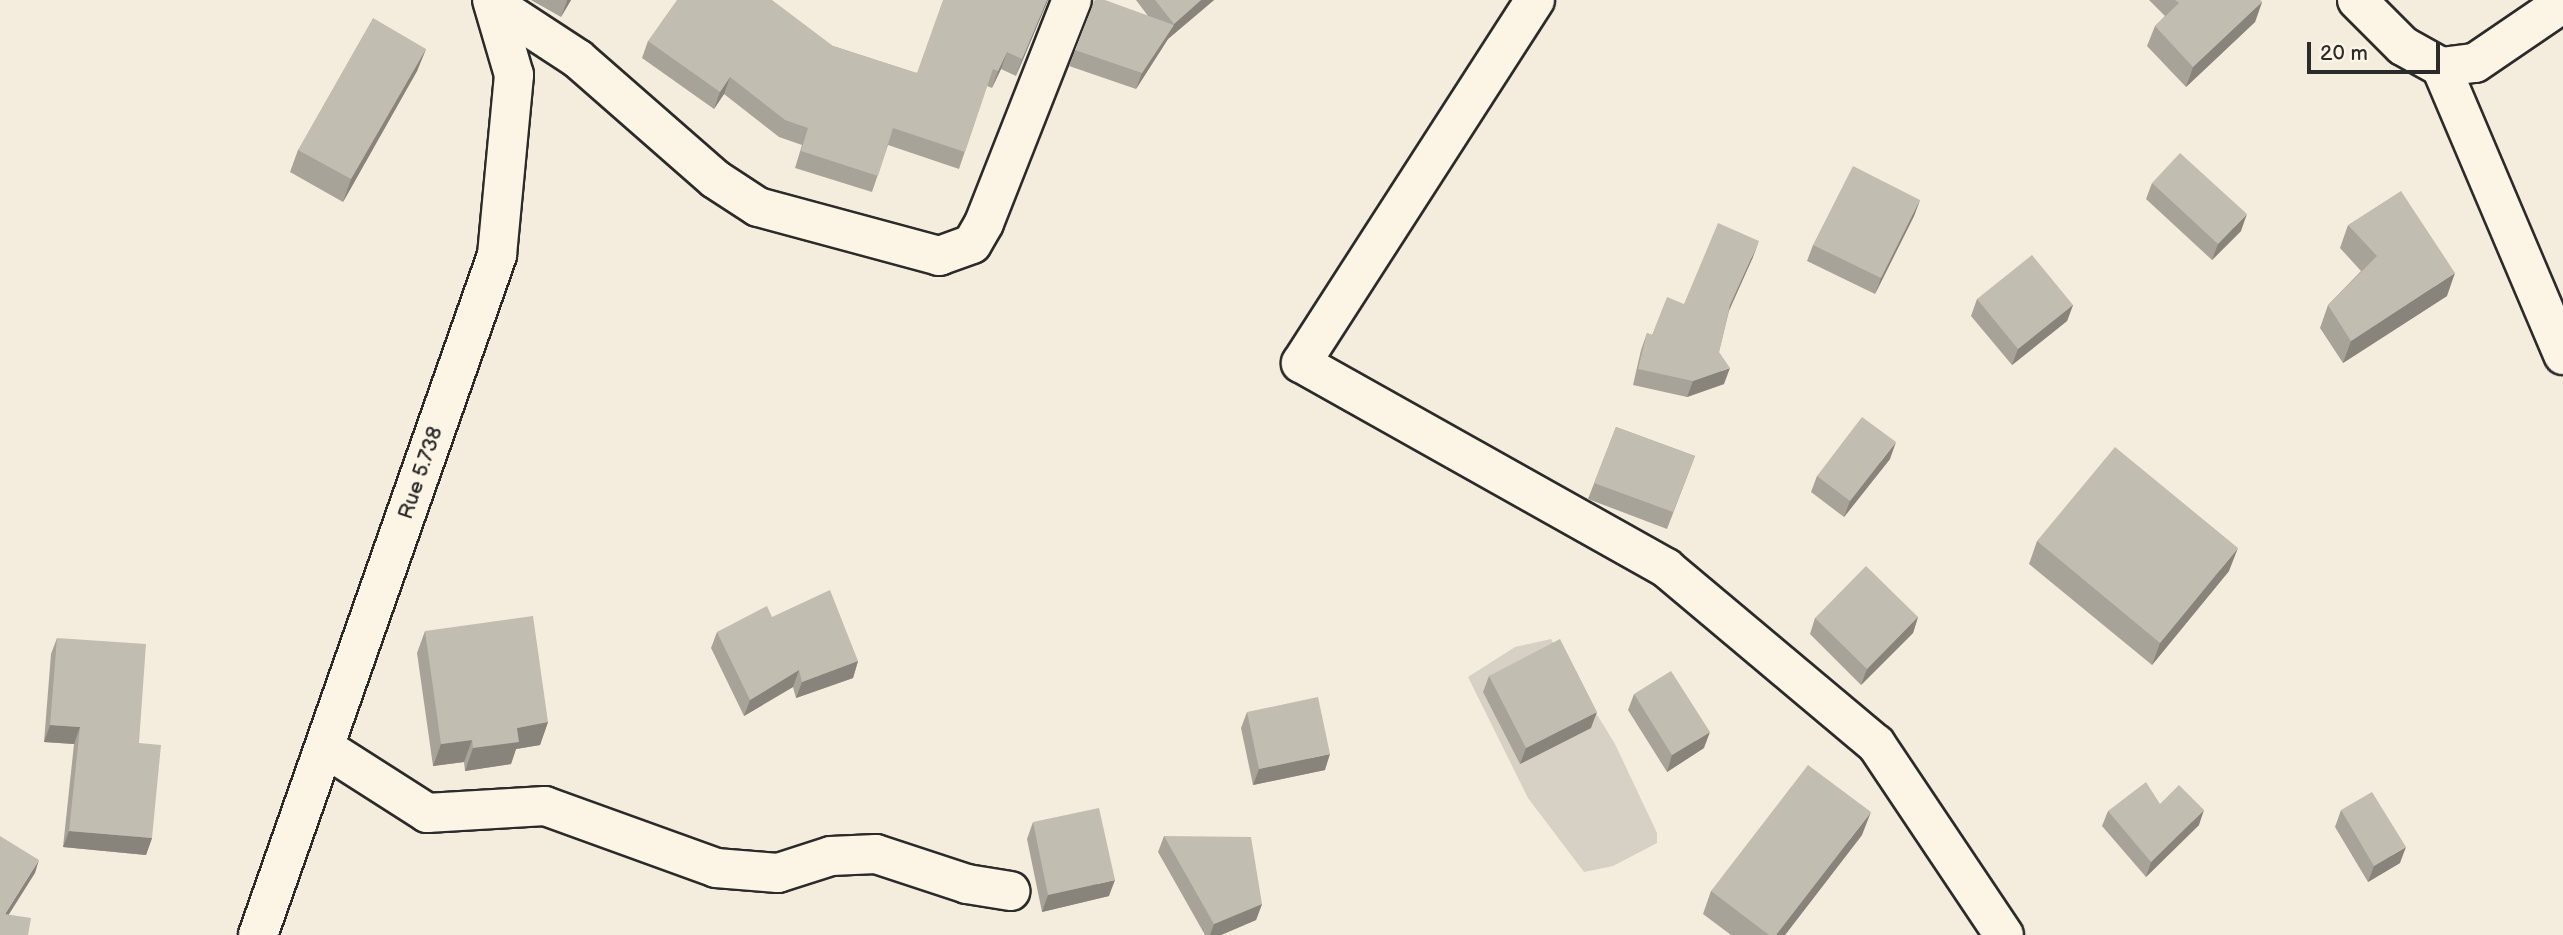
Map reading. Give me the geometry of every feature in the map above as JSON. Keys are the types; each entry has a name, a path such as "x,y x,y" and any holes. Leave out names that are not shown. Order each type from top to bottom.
{"street":[{"path":"493,2 578,59 715,179 758,207 939,256 972,244 984,223 1072,0"},
{"path":"1535,0 1301,363 1666,568 1877,744 2004,935"},
{"path":"2357,0 2403,46 2441,68 2563,355"},
{"name":"Rue 5.738","path":"258,935 327,749 497,255 514,75 493,2"},
{"path":"2441,68 2475,62 2563,3"},
{"path":"327,749 427,813 545,806 716,868 778,873 831,856 876,854 967,884 1010,891"}],"shaded area":[{"path":"1551,639 1615,744 1657,833 1657,843 1613,866 1584,872 1528,798 1468,677 1515,647"}],"building":[{"path":"677,0 772,0 833,46 917,73 943,0 1047,0 1022,59 1007,52 998,71 993,69 965,152 893,128 878,176 801,151 808,128 785,120 730,77 720,92 648,41"},
{"path":"1095,0 1105,0 1174,25 1142,73 1075,50"},
{"path":"1155,0 1201,0 1174,24"},
{"path":"2175,0 2262,2 2193,67 2155,26 2179,3"},
{"path":"373,18 426,49 351,179 298,150"},
{"path":"2180,153 2247,214 2218,244 2152,183"},
{"path":"1853,166 1920,200 1881,278 1813,245"},
{"path":"2401,191 2455,273 2351,341 2328,305 2377,256 2348,225"},
{"path":"1718,223 1759,241 1730,305 1719,352 1730,368 1693,381 1638,369 1647,333 1652,335 1667,297 1684,304"},
{"path":"2032,255 2073,305 2018,349 1977,299"},
{"path":"1862,417 1896,442 1850,501 1817,476"},
{"path":"1616,427 1695,456 1673,512 1594,483"},
{"path":"2115,447 2238,548 2160,643 2037,541"},
{"path":"1866,566 1918,617 1867,669 1815,618"},
{"path":"830,590 858,661 802,682 799,670 750,700 717,632 767,606 772,617"},
{"path":"533,616 548,722 517,728 519,742 473,748 472,740 441,744 425,631"},
{"path":"57,638 146,644 139,743 161,745 152,838 69,831 80,727 50,725"},
{"path":"1560,639 1597,712 1526,748 1489,676"},
{"path":"1671,671 1710,732 1672,755 1634,694"},
{"path":"1318,697 1330,754 1259,769 1247,712"},
{"path":"1808,765 1871,812 1776,935 1769,935 1711,891"},
{"path":"2146,782 2160,804 2179,785 2204,810 2151,862 2108,811"},
{"path":"2372,792 2406,847 2374,866 2341,810"},
{"path":"1099,808 1115,880 1048,895 1033,822"},
{"path":"0,836 39,860 5,914 31,918 28,935 0,935"},
{"path":"1164,836 1251,837 1262,904 1214,924"}]}
